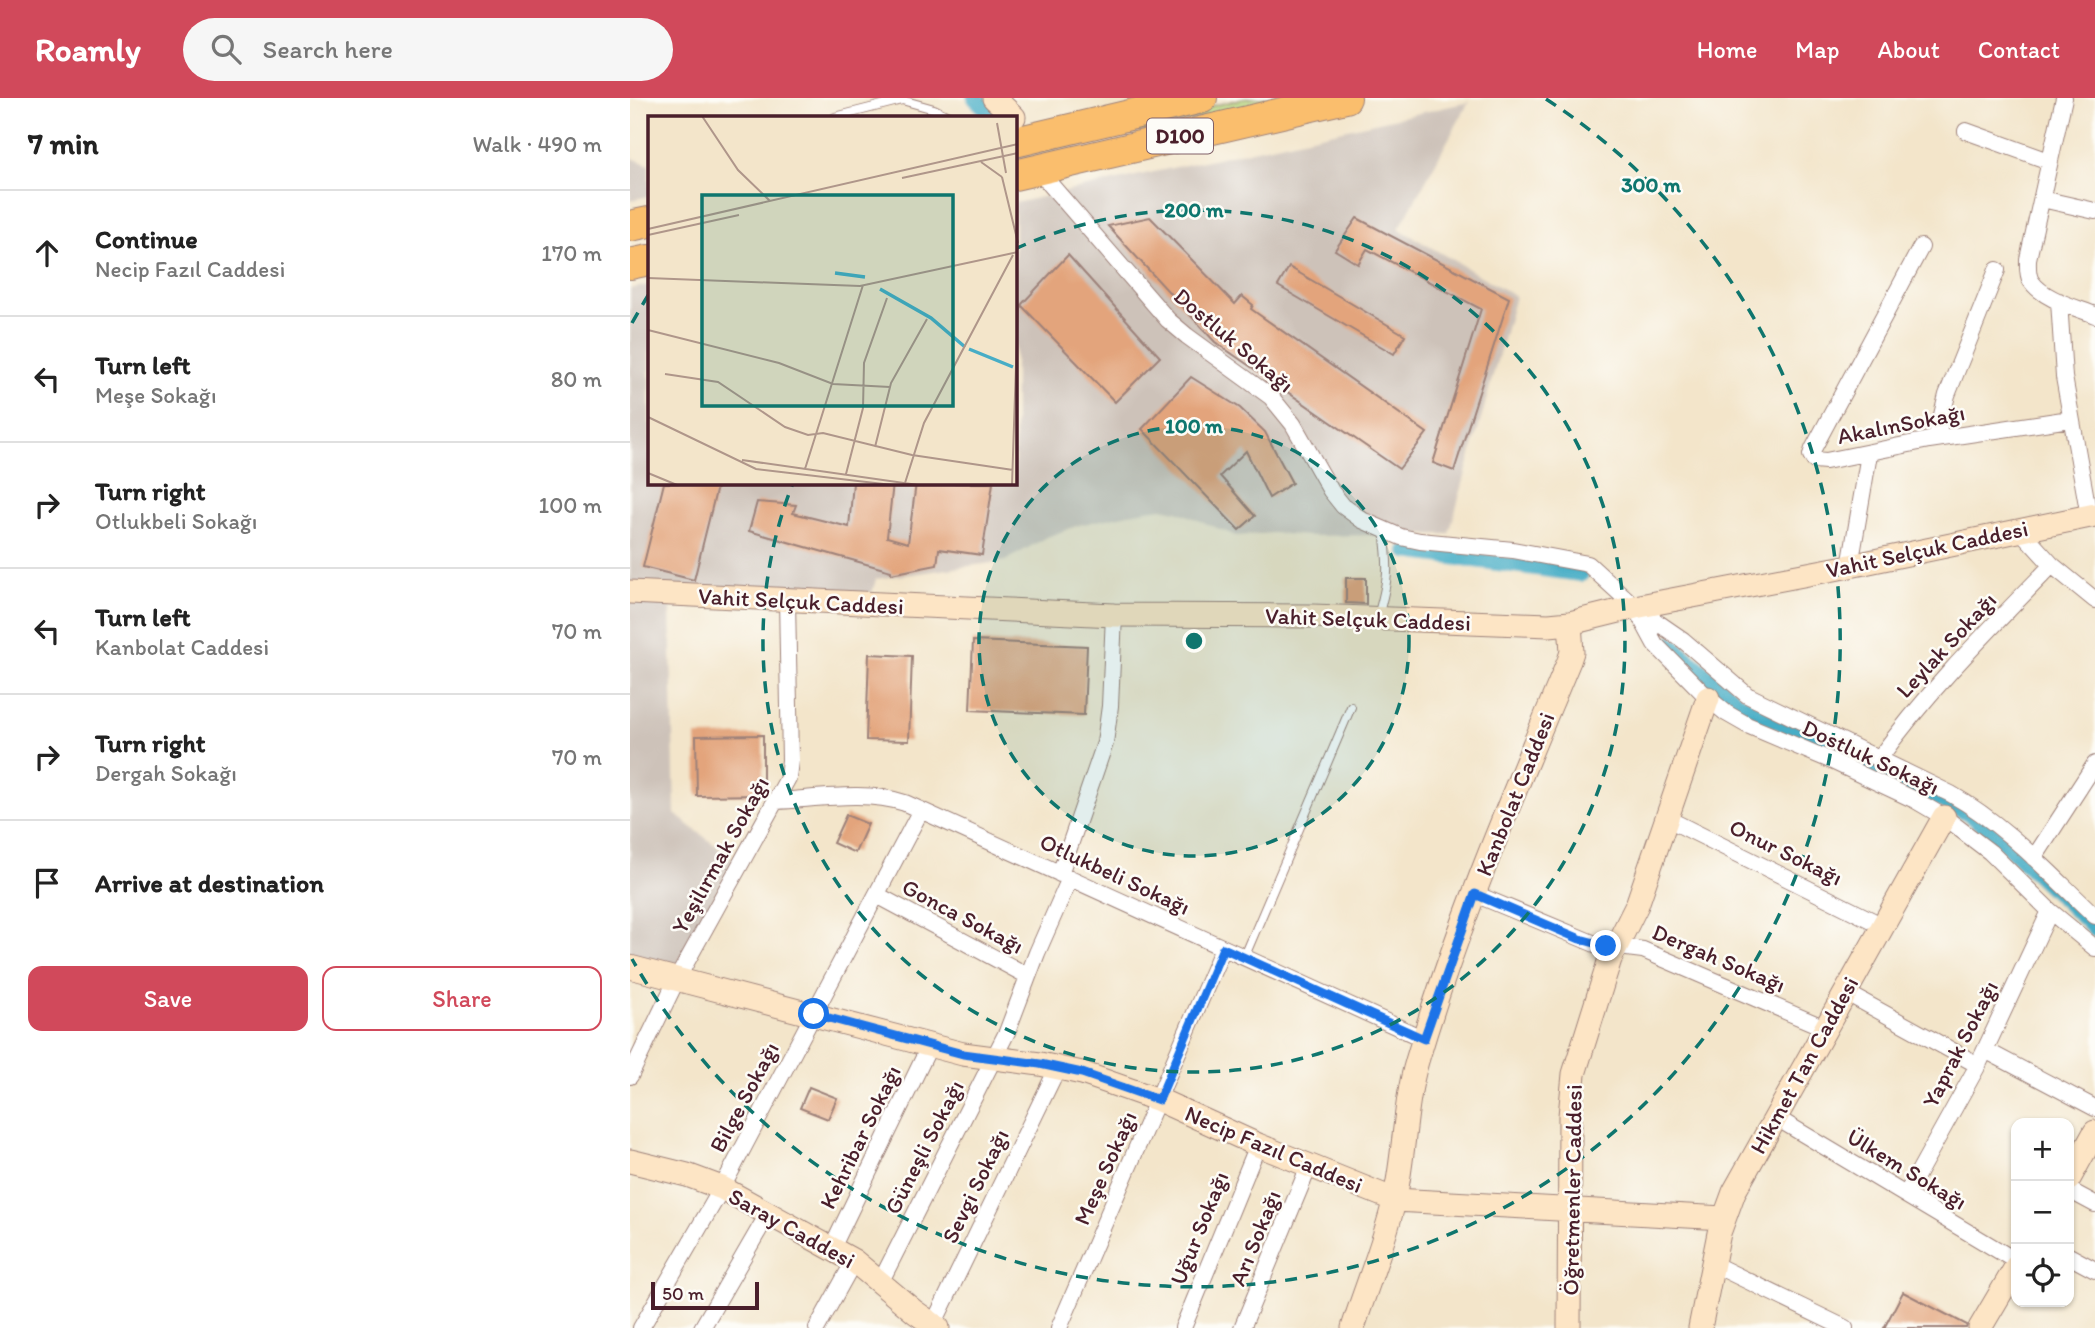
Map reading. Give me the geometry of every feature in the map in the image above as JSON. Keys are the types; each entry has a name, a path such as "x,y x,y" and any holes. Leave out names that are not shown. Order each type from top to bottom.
{"highway":[{"name":"D100","path":"1020,129 1202,98"},
{"name":"D100","path":"1026,172 1346,98"},
{"path":"630,226 648,222"},
{"path":"630,264 648,260"}],"street":[{"path":"994,98 1009,116"},
{"path":"2064,98 2028,259 2029,279 2059,301 2095,315"},
{"path":"1966,131 2049,161"},
{"name":"Dostluk Sokağı","path":"1026,172 1186,337 1271,397 1282,408 1331,491 1343,506 1362,520 1401,537 1420,541 1513,550 1588,564 1635,607 1683,640 1747,695 1979,810 2006,831 2095,916"},
{"path":"2042,199 2095,211"},
{"name":"AkalınSokağı","path":"1922,247 1811,455 1814,460 1820,462 1936,439 2070,419"},
{"path":"1936,439 1947,395 1997,270"},
{"path":"2059,301 2070,419 2092,516"},
{"path":"1850,566 1869,454"},
{"name":"Vahit Selçuk Caddesi","path":"630,592 1114,615 1549,625 1570,623 1635,607 2092,516"},
{"path":"2020,530 2052,565 2095,600"},
{"name":"Leylak Sokağı","path":"1878,760 1903,725 1935,689 2052,565"},
{"name":"Yeşilırmak Sokağı","path":"630,1076 677,979 788,778 790,760 787,600"},
{"name":"Dostluk Sokağı","path":"1635,607 1655,644 1708,698 1747,725 1830,760 1944,817 1990,852 2050,911 2095,948"},
{"name":"Güneşli Sokağı","path":"881,1281 995,1059 1065,876 1107,735 1111,706 1114,615"},
{"name":"Kanbolat Caddesi","path":"1353,1328 1395,1200 1412,1080 1424,1039 1508,806 1569,661 1572,652 1570,623"},
{"name":"Öğretmenler Caddesi","path":"1569,1328 1568,1209 1570,1116 1574,1074 1610,959 1637,905 1708,698"},
{"path":"2034,858 2095,764"},
{"name":"Otlukbeli Sokağı","path":"777,801 865,796 893,799 1424,1039"},
{"name":"Bilge Sokağı","path":"640,1328 722,1188 921,810"},
{"name":"Hikmet Tan Caddesi","path":"1700,1328 1724,1218 1734,1192 1944,817"},
{"name":"Onur Sokağı","path":"1668,819 1883,926"},
{"name":"Dergah Sokağı","path":"1475,894 1580,939 1606,946 1627,946 1643,950 1825,1028"},
{"name":"Gonca Sokağı","path":"877,895 1027,976"},
{"name":"Yaprak Sokağı","path":"1906,1195 1978,1065 2050,911"},
{"name":"Meşe Sokağı","path":"1059,1328 1223,948"},
{"name":"Necip Fazıl Caddesi","path":"630,967 963,1054 1082,1073 1159,1100 1258,1145 1395,1200 1724,1218"},
{"path":"1845,992 1978,1065"},
{"name":"Kehribar Sokağı","path":"832,1248 930,1045"},
{"path":"1985,1050 2095,1108"},
{"name":"Sevgi Sokağı","path":"935,1327 1058,1068"},
{"name":"Ülkem Sokağı","path":"1775,1117 2011,1258"},
{"path":"2074,1170 2095,1132"},
{"name":"Uğur Sokağı","path":"1183,1328 1258,1145"},
{"name":"Saray Caddesi","path":"630,1161 687,1175 722,1188 855,1261 935,1327"},
{"name":"Arı Sokağı","path":"1242,1328 1309,1166"},
{"path":"2074,1193 2095,1204"},
{"path":"702,1328 768,1214"},
{"path":"2074,1259 2095,1270"},
{"path":"817,1328 855,1261"},
{"path":"1713,1264 1845,1328"},
{"path":"1980,1328 2011,1275"}],"lane":[{"path":"839,116 902,100 948,116"},
{"path":"1377,619 1388,583 1389,568 1384,530"},
{"path":"1244,958 1352,706"}],"shaded area":[{"path":"1469,102 1399,229 1515,296 1449,534 1308,536 1273,533 1236,536 1177,511 1162,508 1079,525 1047,537 1005,561 876,579 872,593 670,607 675,814 734,860 673,972 630,960 630,289 648,285 648,485 1017,485 1017,203"},
{"path":"630,157 648,165 648,196 630,200"}],"green space":[{"path":"1246,98 1286,98 1017,160 1017,152"}],"building":[{"path":"1150,217 1235,304 1242,296 1253,305 1251,309 1427,433 1399,469 1215,342 1108,226"},
{"path":"1357,218 1509,298 1454,471 1433,463 1481,309 1367,249 1358,264 1335,250"},
{"path":"1068,255 1160,357 1115,402 1021,305"},
{"path":"1289,267 1405,335 1394,354 1278,286"},
{"path":"1191,377 1240,408 1265,432 1292,483 1269,498 1246,451 1220,476 1255,516 1239,530 1142,429"},
{"path":"664,485 718,485 694,580 643,567"},
{"path":"853,485 893,485 887,537 908,543 916,485 993,485 982,555 939,549 937,565 891,574 891,571 749,531 757,502 796,505 793,513 849,527"},
{"path":"1346,578 1366,578 1366,604 1346,603"},
{"path":"973,641 1087,646 1084,715 970,710"},
{"path":"869,654 912,656 909,741 866,740"},
{"path":"763,735 763,795 697,796 696,736"},
{"path":"846,815 868,824 855,853 833,843"},
{"path":"809,1087 837,1098 828,1119 800,1108"},
{"path":"1903,1292 1967,1325 1966,1328 1884,1328"}],"waterway":[{"path":"975,98 993,116"},
{"path":"1407,551 1581,574"},
{"path":"1670,643 1737,702 1967,813 1999,838 2095,929"}],"route":[{"path":"814,1014 963,1054 1040,1064 1082,1073 1159,1100 1223,948 1424,1039 1475,894 1580,939 1606,946"}]}
